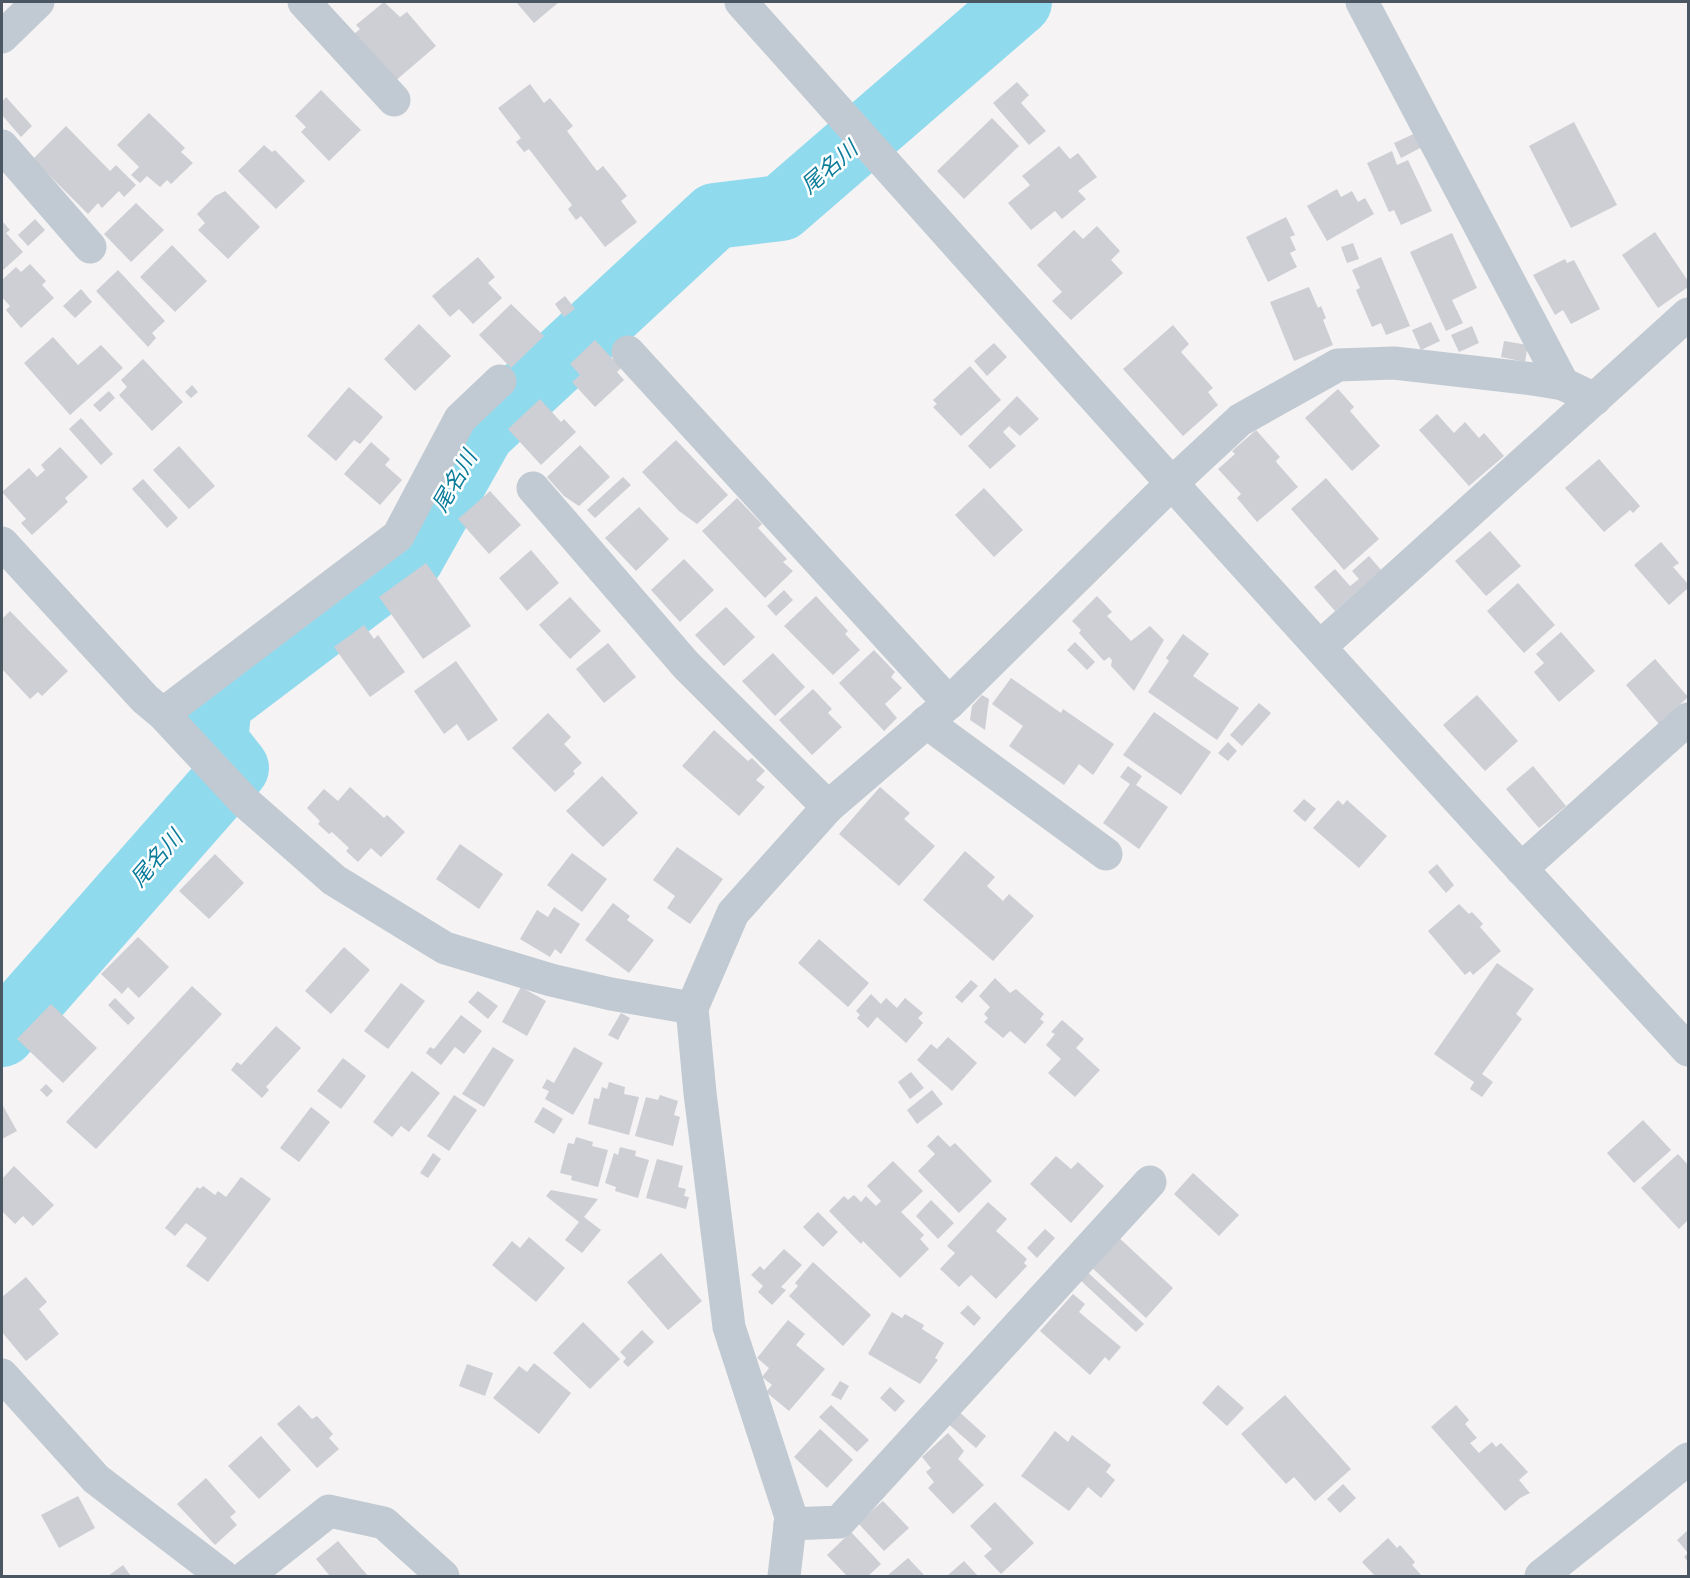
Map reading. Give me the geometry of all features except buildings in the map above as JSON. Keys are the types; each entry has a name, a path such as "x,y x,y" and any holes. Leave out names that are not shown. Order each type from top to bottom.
{"street":[{"path":"2,37 38,2"},
{"path":"304,2 394,100"},
{"path":"741,2 1171,484 1689,1050"},
{"path":"1362,2 1563,384"},
{"path":"2,146 90,247"},
{"path":"1320,647 1689,314"},
{"path":"628,352 937,713 1106,854"},
{"path":"784,1576 791,1517 729,1327 700,1093 692,1008 733,913 828,807 937,713 1171,484 1240,420 1338,365 1394,363 1563,384 1594,399"},
{"path":"163,714 398,536 460,419 500,381"},
{"path":"533,488 686,665 828,807"},
{"path":"2,543 145,699 163,714 244,802 334,880 445,948 551,980 611,994 692,1008"},
{"path":"1521,869 1689,719"},
{"path":"790,1524 839,1522 1150,1182"},
{"path":"2,1375 96,1479 223,1576"},
{"path":"1541,1576 1689,1459"},
{"path":"247,1576 329,1511 384,1523 443,1576"}],"waterway":[{"name":"尾名川","path":"2,1034 236,768 215,741 219,703 411,558 482,432 715,216 781,208 1019,2"}]}
